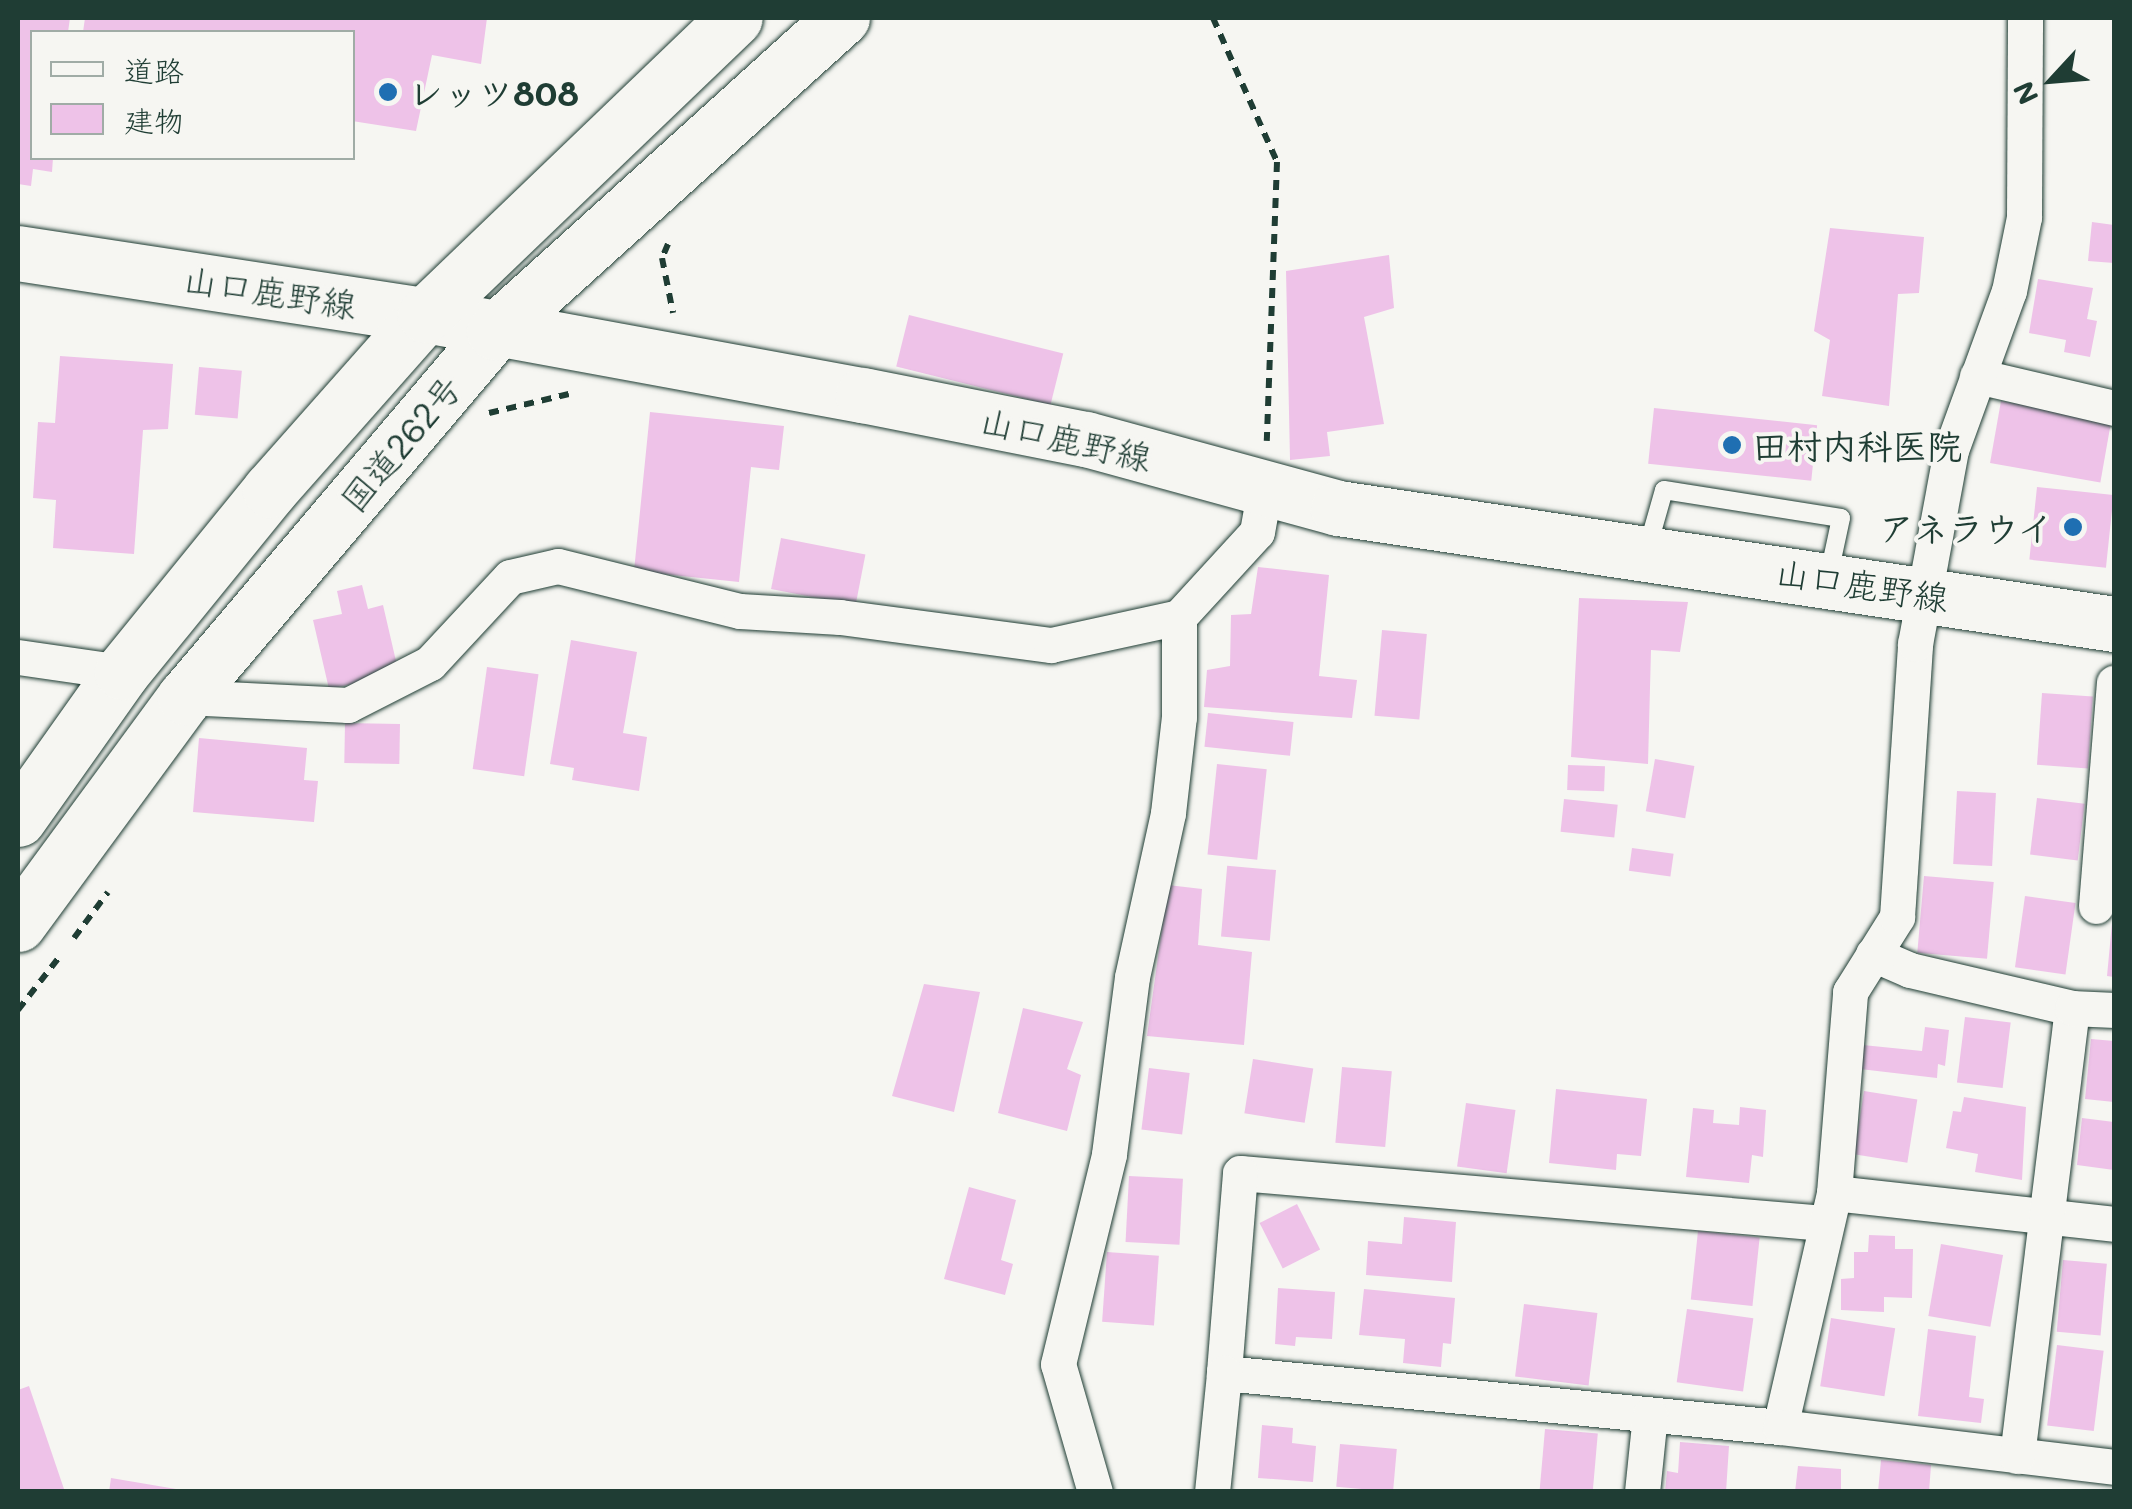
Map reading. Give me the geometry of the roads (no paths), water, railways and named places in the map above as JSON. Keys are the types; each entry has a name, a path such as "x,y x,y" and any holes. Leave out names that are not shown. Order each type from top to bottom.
{"main road":[{"name":"国道262号","path":"18,819 122,672 270,490 425,315 735,18"},
{"name":"国道262号","path":"18,924 185,697 494,332 842,18"},
{"name":"山口鹿野線","path":"18,253 425,315 494,332 1049,432 1338,508 1647,551 2114,624"}],"street":[{"path":"1780,1428 1829,1208 1850,992 1897,917 1915,644 1929,594 1951,450 2009,292 2024,217 2024,18"},
{"path":"1978,376 2114,408"},
{"path":"185,697 348,704 430,663 510,577 558,566 740,612 840,617 1051,645 1179,617 1257,532 1265,487"},
{"path":"1095,1492 1058,1364 1109,1154 1132,977 1168,813 1180,716 1179,617"},
{"path":"18,658 122,672"},
{"path":"2096,906 2114,683"},
{"path":"1873,954 1910,970 2072,1008 2114,1010"},
{"path":"2017,1456 2050,1216 2072,1008"},
{"path":"1212,1492 1240,1173 1829,1208 2050,1216 2114,1224"},
{"path":"1224,1373 1780,1428 2114,1467"},
{"path":"1642,1492 1650,1415"}],"place":[{"name":"レッツ808","path":"388,92"},
{"name":"田村内科医院","path":"1732,445"},
{"name":"アネラウイ","path":"2073,527"}]}
